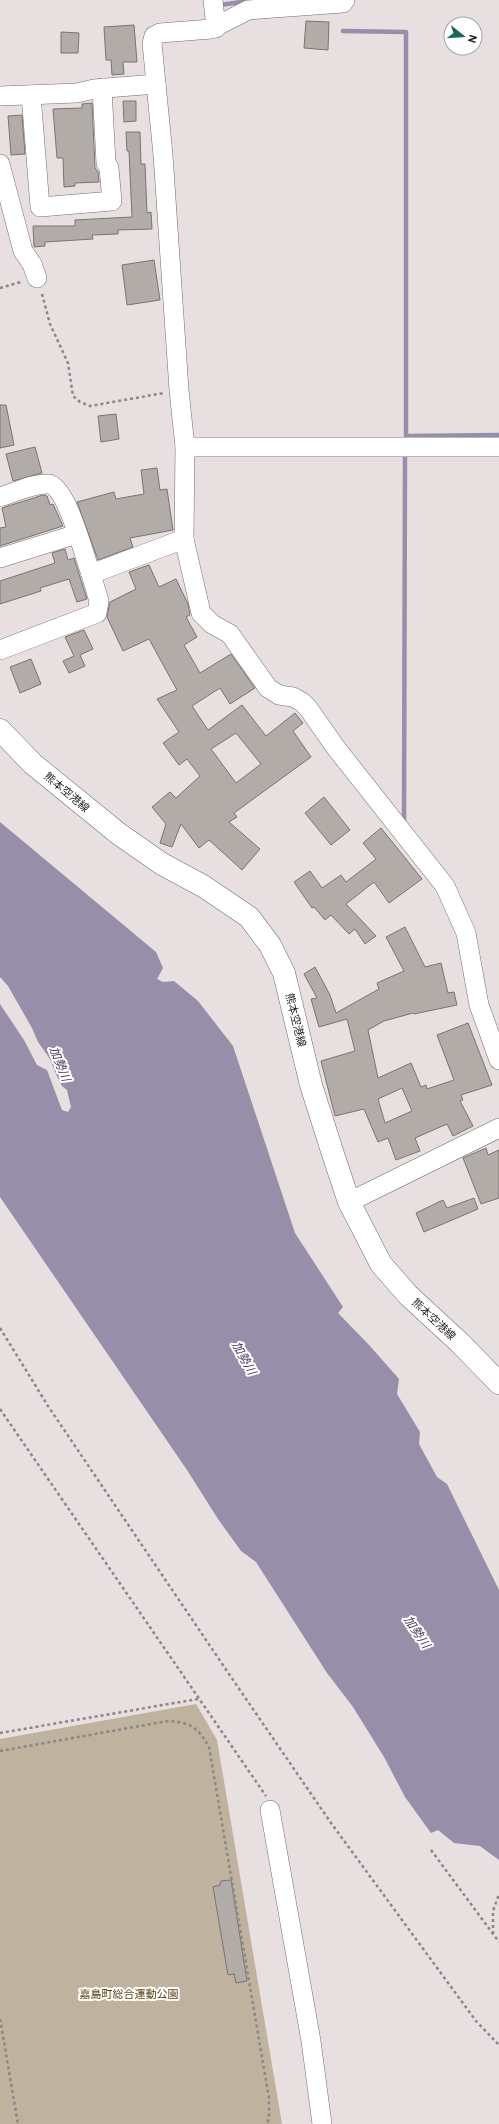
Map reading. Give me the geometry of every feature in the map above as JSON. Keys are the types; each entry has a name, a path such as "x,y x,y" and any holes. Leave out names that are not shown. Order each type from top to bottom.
{"main road":[{"name":"熊本空港線","path":"0,730 33,764 118,834 162,864 203,886 249,917 270,945 284,973 311,1085 349,1202 381,1264 408,1295 499,1383"}],"street":[{"path":"213,0 216,28"},
{"path":"346,0 343,3 248,10 216,28 160,33 154,36 152,43 179,390 185,447 184,539 201,614 212,624 230,634 268,688 279,695 293,697 308,708 336,748 445,886 466,934 479,1005 499,1060"},
{"path":"0,96 77,93 102,88 156,84"},
{"path":"31,95 40,207 112,201 109,168 106,163 102,88"},
{"path":"0,164 23,251 32,264 37,278"},
{"path":"185,447 499,447"},
{"path":"0,497 40,485 49,484 58,489 66,503 99,601 96,613 0,650"},
{"path":"0,558 77,534"},
{"path":"91,574 184,539"},
{"path":"349,1202 499,1128"},
{"path":"270,1810 311,2041 322,2124"}],"path":[{"path":"0,288 37,278 44,296 50,324 68,363 73,396 80,402 90,406 179,390"},
{"path":"0,1328 48,1406 331,1823 476,2020 499,2045"},
{"path":"0,1409 266,1796 270,1810"},
{"path":"0,1733 198,1699"},
{"path":"0,1750 168,1721 181,1722 192,1726 202,1733 209,1748 268,2091 270,2106 267,2124"},
{"path":"431,1850 499,1942"},
{"path":"493,1934 493,1911 499,1894"},
{"path":"0,2019 18,2124"}],"green space":[{"name":"嘉島町総合運動公園","path":"196,1704 217,1740 282,2124 0,2124 0,1739"}],"water":[{"name":"加勢川","path":"0,822 156,952 163,968 157,979 163,982 174,981 198,1001 233,1046 295,1233 343,1307 338,1313 399,1379 397,1394 420,1432 419,1444 437,1477 447,1484 499,1590 499,1860 480,1846 454,1843 438,1830 431,1833 405,1797 384,1757 353,1707 327,1673 256,1562 241,1551 218,1519 187,1470 0,1197 0,1004 24,1040 37,1065 47,1070 62,1110 68,1112 71,1107 67,1090 62,1086 50,1059 38,1042 32,1028 8,986 0,977"}],"building":[{"path":"306,21 329,22 328,50 304,48"},
{"path":"134,25 137,62 123,62 124,74 112,75 111,60 106,60 104,27"},
{"path":"61,32 79,33 78,53 61,53"},
{"path":"123,101 136,101 136,121 124,122"},
{"path":"92,103 95,168 98,172 99,182 75,183 75,186 64,187 63,158 57,158 53,109 82,108 82,104"},
{"path":"22,115 25,154 11,155 8,116"},
{"path":"126,132 140,132 141,164 145,164 147,213 151,212 152,229 118,230 118,234 92,235 93,239 45,242 45,246 34,247 33,226 75,226 75,220 132,217 129,151 127,151"},
{"path":"154,260 160,300 127,305 122,265"},
{"path":"0,405 6,405 14,445 0,448"},
{"path":"116,414 119,439 101,442 98,416"},
{"path":"35,447 42,473 13,481 6,454"},
{"path":"157,468 160,490 167,489 173,530 130,538 133,547 98,560 77,502 114,492 116,499 144,494 141,470"},
{"path":"43,495 47,496 50,505 53,504 63,526 0,546 0,528 6,527 2,508"},
{"path":"65,549 68,560 74,558 87,599 77,602 69,579 40,588 41,591 0,604 0,581 55,563 52,553"},
{"path":"149,565 159,587 176,579 188,604 190,615 186,617 197,637 184,645 200,673 231,654 255,688 230,704 220,688 192,706 208,730 242,705 266,736 295,713 303,723 293,731 311,757 234,813 237,817 229,822 260,849 242,870 209,840 199,848 181,824 172,847 160,843 166,824 152,807 170,792 176,798 200,776 187,759 179,765 163,743 179,732 157,699 177,690 149,639 123,651 107,617 110,602 136,589 129,572","holes":["236,733 261,764 236,783 211,749"]},
{"path":"84,630 93,649 80,655 85,666 69,673 63,661 74,656 65,637"},
{"path":"31,659 41,684 20,693 10,667"},
{"path":"324,797 350,830 331,845 305,813"},
{"path":"381,828 422,879 389,903 374,882 346,904 376,936 365,944 355,929 349,934 331,915 325,920 314,907 312,908 294,882 310,871 322,888 341,875 346,882 376,859 363,843"},
{"path":"405,927 425,967 441,963 448,993 454,992 457,1005 413,1013 384,1021 368,1030 378,1078 411,1063 421,1087 426,1085 427,1089 454,1080 437,1035 468,1023 492,1085 461,1095 463,1100 460,1101 473,1126 453,1136 447,1124 415,1138 420,1151 396,1160 388,1138 378,1142 364,1109 335,1116 321,1061 355,1051 347,1019 319,1027 311,999 317,998 304,974 315,967 330,995 336,1013 379,989 377,983 404,971 386,937","holes":["402,1088 412,1111 385,1123 378,1099"]},
{"path":"486,1148 488,1155 499,1150 499,1198 481,1204 463,1158"},
{"path":"474,1198 478,1209 424,1232 416,1213 443,1200 447,1208"},
{"path":"231,1880 247,1981 236,1983 234,1974 228,1975 213,1887 220,1885 221,1881"}],"waterway":[{"path":"220,5 248,1"},
{"path":"343,31 406,32 406,436 499,435"},
{"path":"404,824 405,452"}]}
